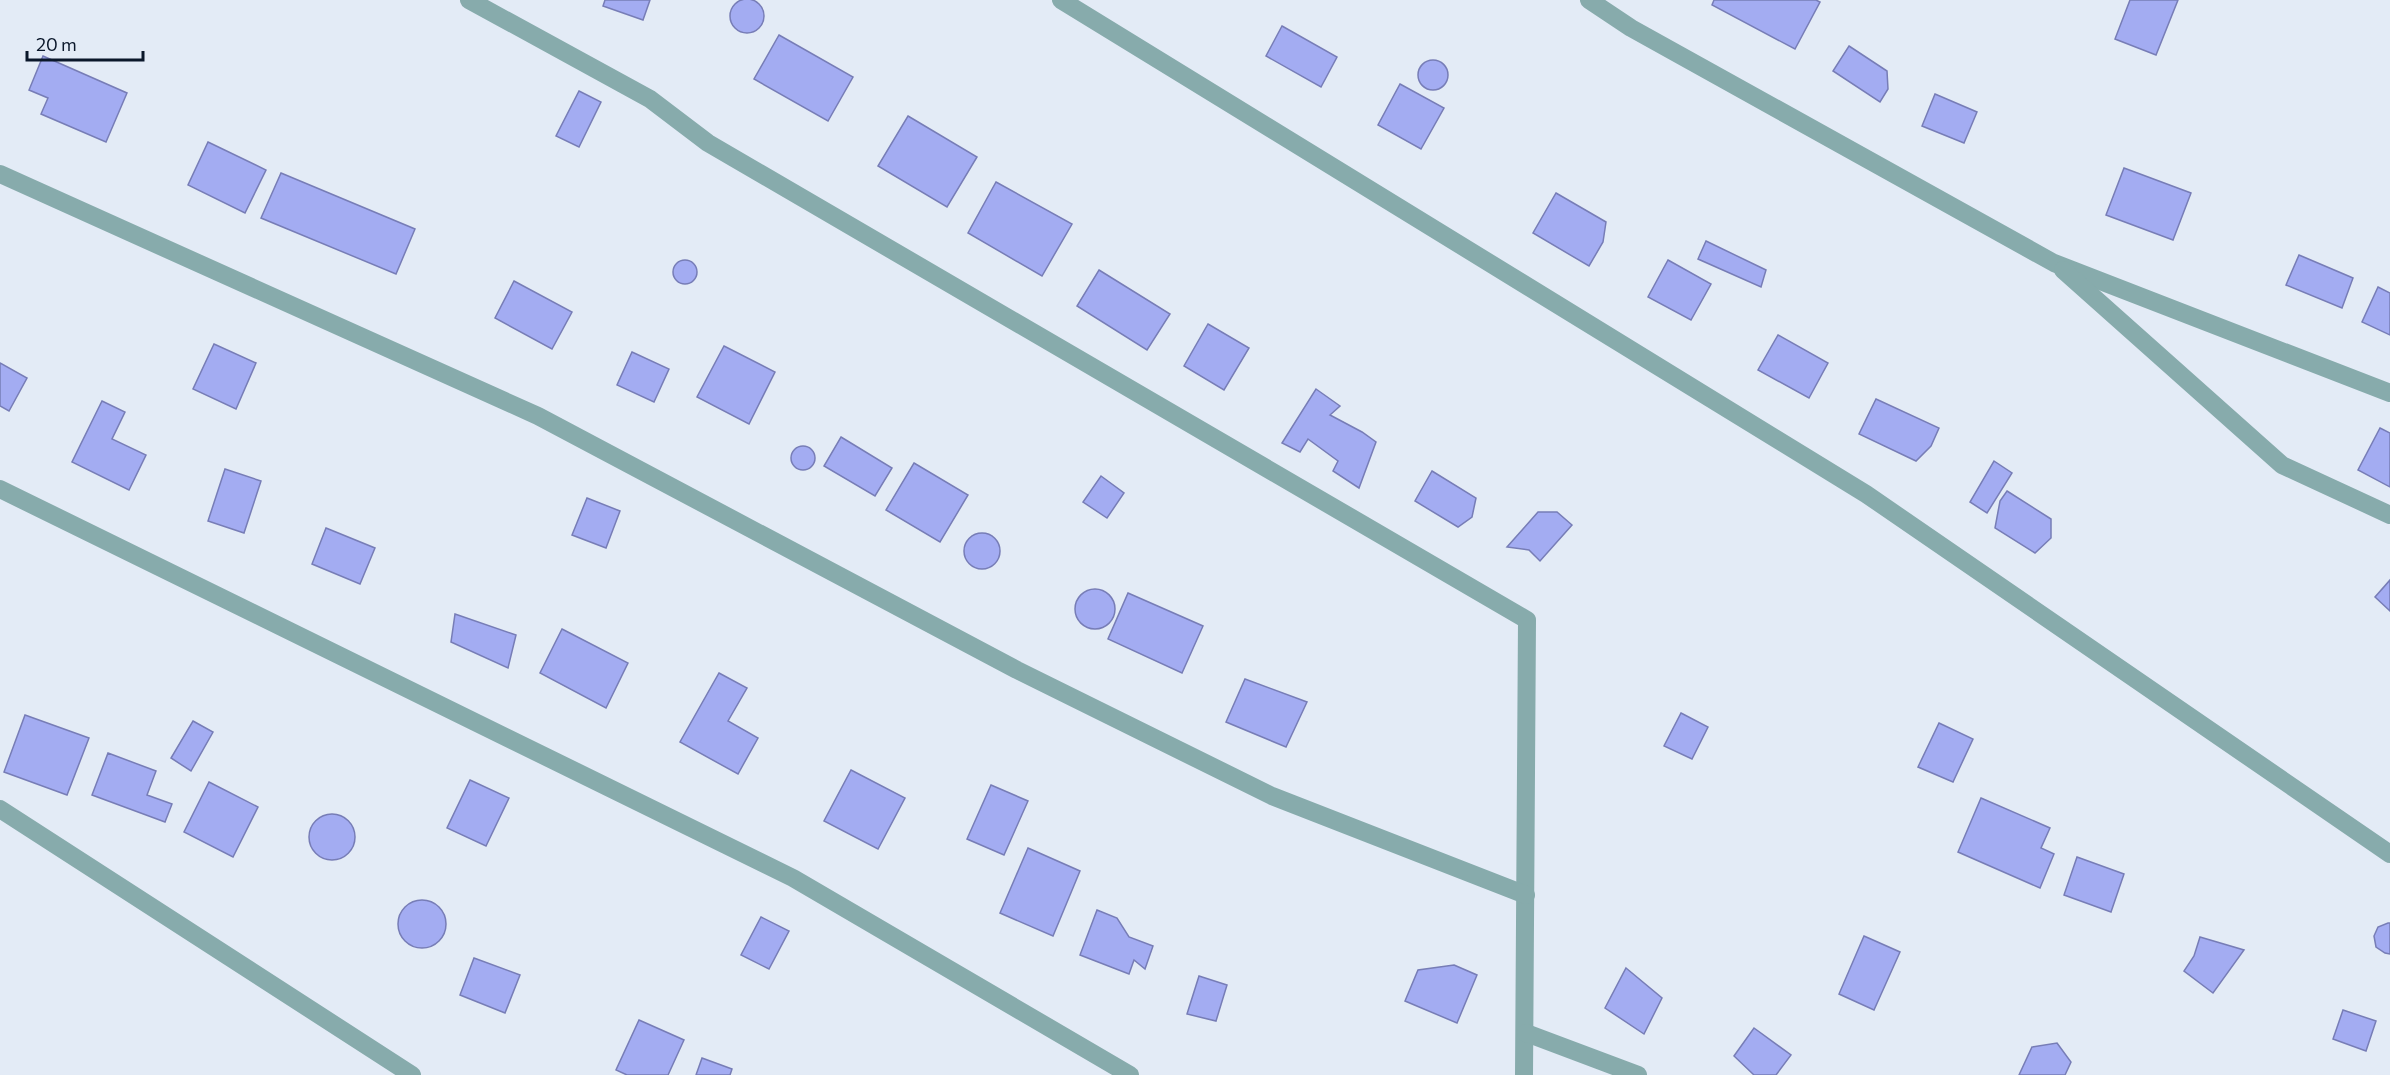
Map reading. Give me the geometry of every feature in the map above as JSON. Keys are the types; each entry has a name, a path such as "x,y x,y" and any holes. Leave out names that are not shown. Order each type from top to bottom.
{"street":[{"path":"469,0 650,99 708,143 1527,620 1524,1075"},
{"path":"1060,0 1866,494 2390,854"},
{"path":"1589,0 1630,28 2054,263 2390,393"},
{"path":"0,174 538,416 1017,670 1272,796 1526,895"},
{"path":"2054,263 2282,465 2390,515"},
{"path":"0,489 794,878 1130,1075"},
{"path":"0,809 412,1075"},
{"path":"1526,1033 1638,1075"}],"building":[{"path":"747,-1 759,4 764,16 759,28 747,33 735,28 730,16 735,4"},
{"path":"605,0 650,0 643,20 603,6"},
{"path":"1714,0 1816,0 1820,2 1795,49 1712,5"},
{"path":"2130,0 2178,0 2156,55 2115,39"},
{"path":"1282,26 1337,57 1321,87 1266,56"},
{"path":"779,35 853,77 828,121 754,79"},
{"path":"1849,46 1887,71 1888,89 1880,102 1833,71"},
{"path":"43,56 127,93 106,142 41,114 48,98 29,90"},
{"path":"1433,60 1444,64 1448,75 1444,86 1433,90 1422,86 1418,75 1422,64"},
{"path":"1400,84 1444,108 1421,149 1378,125"},
{"path":"579,91 601,102 579,147 556,136"},
{"path":"1935,94 1977,112 1964,143 1922,126"},
{"path":"908,116 977,157 947,207 878,166"},
{"path":"208,142 266,170 245,213 188,185"},
{"path":"2124,168 2191,193 2173,240 2106,215"},
{"path":"281,173 415,229 396,274 261,218"},
{"path":"996,182 1072,224 1042,276 968,233"},
{"path":"1556,193 1606,222 1603,242 1589,266 1533,233"},
{"path":"1706,241 1766,270 1761,287 1698,259"},
{"path":"2299,255 2353,278 2342,308 2286,285"},
{"path":"685,260 694,263 697,272 694,281 685,284 676,281 673,272 676,263"},
{"path":"1668,260 1711,284 1691,320 1648,297"},
{"path":"1099,270 1170,314 1147,350 1077,306"},
{"path":"514,281 572,312 552,349 495,318"},
{"path":"2378,287 2390,293 2390,335 2362,322"},
{"path":"1208,324 1249,348 1224,390 1184,366"},
{"path":"1778,335 1828,363 1809,398 1758,370"},
{"path":"214,344 256,363 236,409 193,389"},
{"path":"724,346 775,372 749,424 697,397"},
{"path":"632,352 669,369 654,402 617,385"},
{"path":"0,363 27,378 9,411 0,406"},
{"path":"1316,389 1340,406 1330,415 1376,442 1359,488 1333,471 1338,461 1308,439 1300,452 1282,443"},
{"path":"1876,399 1939,428 1931,446 1916,461 1859,434"},
{"path":"102,401 125,412 112,439 146,455 129,490 72,462"},
{"path":"2380,428 2390,433 2390,487 2358,470"},
{"path":"841,437 892,468 875,496 824,466"},
{"path":"803,446 812,449 815,458 812,467 803,470 794,467 791,458 794,449"},
{"path":"1994,461 2012,473 1987,513 1970,502"},
{"path":"914,463 968,495 940,542 886,510"},
{"path":"225,469 261,481 244,533 208,521"},
{"path":"1432,471 1476,498 1472,517 1458,527 1415,501"},
{"path":"1101,476 1124,493 1107,518 1083,502"},
{"path":"2007,491 2051,519 2051,538 2035,553 1995,528 2000,501"},
{"path":"587,498 620,511 606,548 572,535"},
{"path":"1538,512 1557,512 1572,525 1540,561 1529,550 1507,547"},
{"path":"326,528 375,548 360,584 312,564"},
{"path":"982,533 995,538 1000,551 995,564 982,569 969,564 964,551 969,538"},
{"path":"2390,580 2390,611 2375,597"},
{"path":"1095,589 1109,595 1115,609 1109,623 1095,629 1081,623 1075,609 1081,595"},
{"path":"1128,593 1203,626 1182,673 1108,639"},
{"path":"455,614 516,635 508,668 451,642"},
{"path":"562,629 628,663 606,708 540,673"},
{"path":"719,673 747,688 728,721 758,738 738,774 680,742"},
{"path":"1245,679 1307,702 1286,747 1226,722"},
{"path":"1681,713 1708,727 1692,759 1664,746"},
{"path":"25,715 89,738 67,795 4,772"},
{"path":"193,721 213,732 191,771 171,758"},
{"path":"1939,723 1973,739 1953,782 1918,767"},
{"path":"108,753 156,771 147,795 172,804 165,822 92,795"},
{"path":"851,770 905,798 878,849 824,821"},
{"path":"470,780 509,798 486,846 447,828"},
{"path":"209,782 258,807 233,857 184,832"},
{"path":"991,785 1028,801 1004,855 967,839"},
{"path":"1981,798 2050,828 2041,848 2054,854 2040,888 1958,852"},
{"path":"332,814 348,821 355,837 348,853 332,860 316,853 309,837 316,821"},
{"path":"1028,848 1080,871 1053,936 1000,913"},
{"path":"2077,857 2124,874 2111,912 2064,895"},
{"path":"422,900 439,907 446,924 439,941 422,948 405,941 398,924 405,907"},
{"path":"1097,910 1117,918 1129,937 1153,946 1145,969 1134,960 1129,974 1080,955"},
{"path":"761,917 789,931 769,969 741,955"},
{"path":"2390,923 2390,954 2376,947 2374,936 2378,927"},
{"path":"1864,936 1900,952 1874,1010 1839,994"},
{"path":"2200,937 2244,950 2213,993 2184,971 2194,956"},
{"path":"474,958 520,975 505,1013 460,995"},
{"path":"1454,965 1477,975 1457,1023 1405,1001 1418,970"},
{"path":"1626,968 1662,998 1644,1034 1605,1008"},
{"path":"1199,976 1227,985 1216,1021 1187,1014"},
{"path":"2343,1010 2376,1021 2366,1051 2333,1039"},
{"path":"639,1020 684,1040 668,1075 627,1075 616,1070"},
{"path":"1754,1028 1791,1055 1776,1075 1754,1075 1734,1056"},
{"path":"2057,1043 2071,1062 2065,1075 2019,1075 2032,1047"},
{"path":"702,1058 732,1069 730,1075 696,1075"}]}
